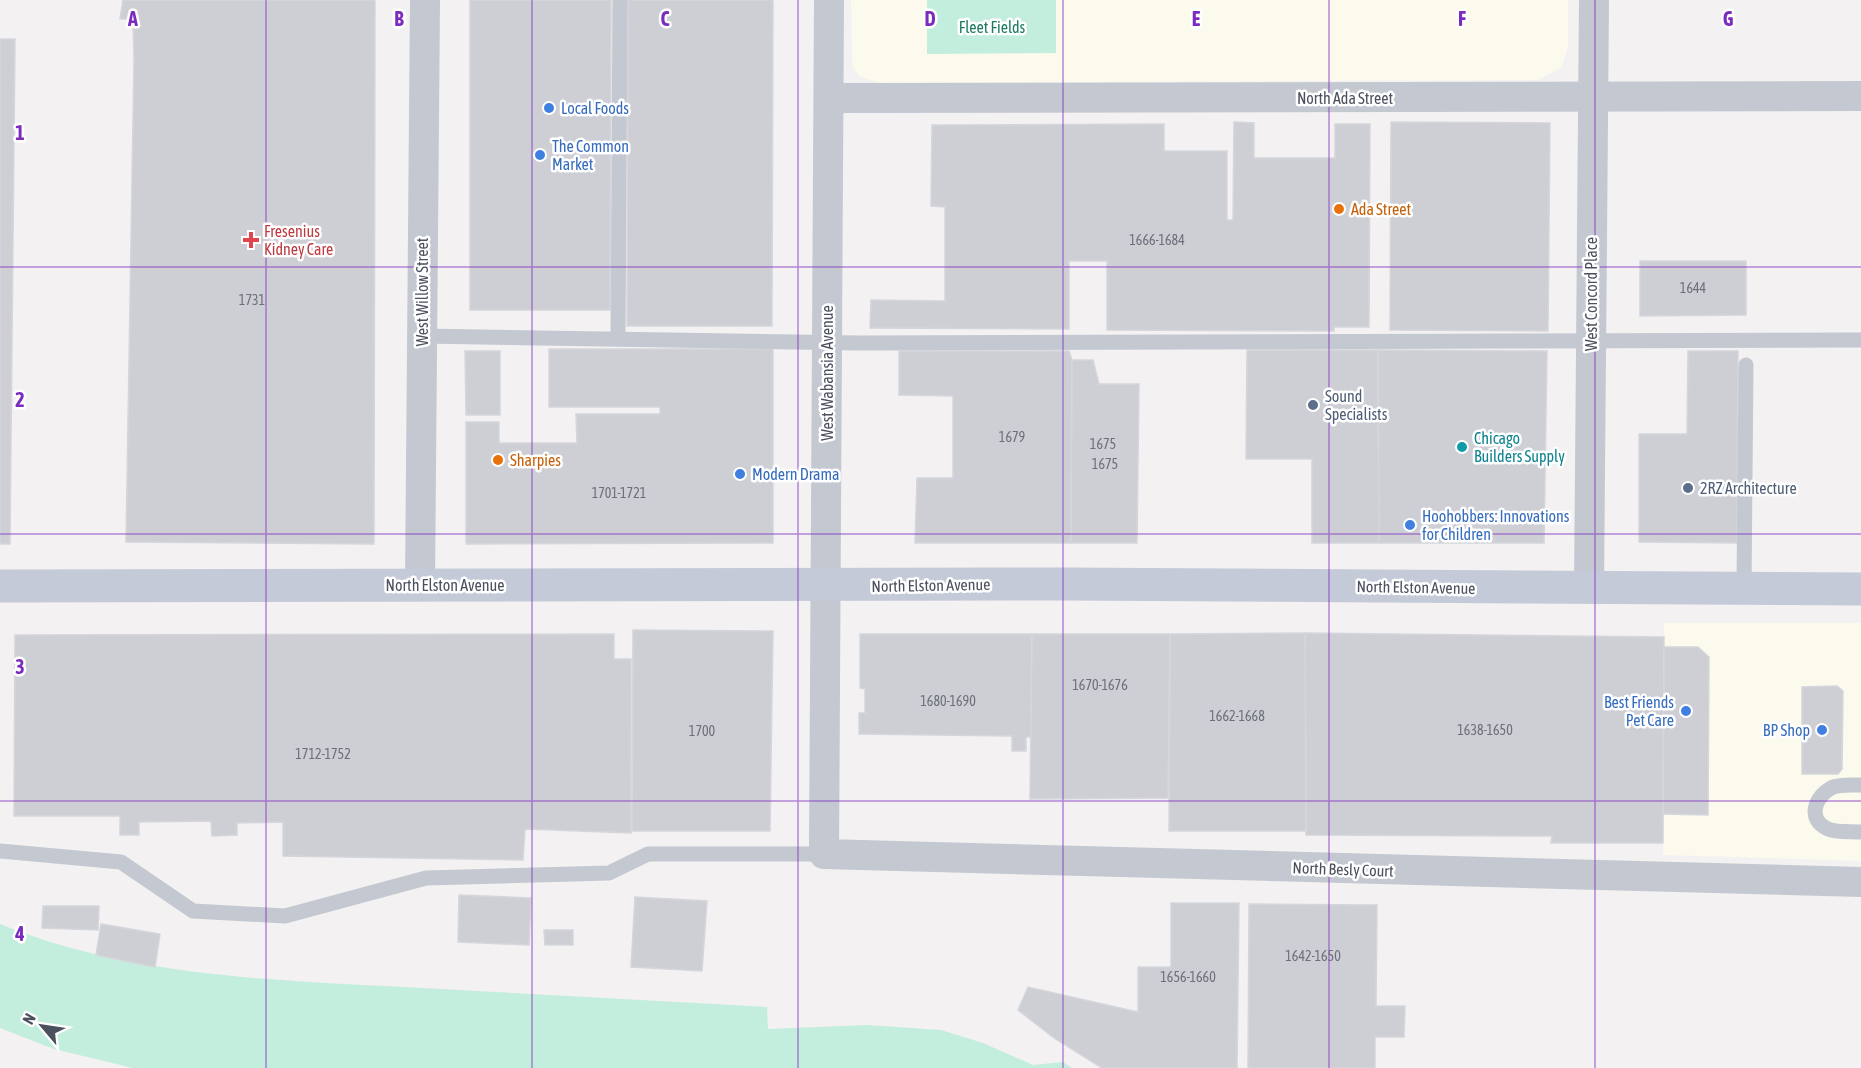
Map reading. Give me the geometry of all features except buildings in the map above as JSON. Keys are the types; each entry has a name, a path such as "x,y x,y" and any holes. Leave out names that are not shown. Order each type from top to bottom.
{"main road":[{"name":"North Elston Avenue","path":"0,586 1064,584 1861,589"}],"street":[{"name":"West Willow Street","path":"420,584 425,0"},
{"name":"West Wabansia Avenue","path":"824,854 829,0"},
{"name":"West Concord Place","path":"1589,588 1594,0"},
{"name":"North Ada Street","path":"829,98 1861,96"},
{"name":"North Besly Court","path":"824,854 1861,882"}],"lane":[{"path":"618,339 620,0"},
{"path":"422,336 827,343 1861,340"},
{"path":"1744,588 1746,365"},
{"path":"1861,785 1836,786 1822,794 1815,804 1815,816 1820,824 1830,830 1861,832"},
{"path":"0,850 121,862 193,911 285,916 426,878 609,873 648,854 824,854"}],"shaded area":[{"path":"851,0 1568,0 1568,47 1562,67 1538,80 879,83 860,77 852,66"},
{"path":"1664,623 1861,623 1861,861 1663,855"}],"green space":[{"name":"Fleet Fields","path":"927,0 1056,0 1056,53 927,54"},
{"path":"0,924 98,955 200,972 302,982 767,1007 768,1029 867,1025 941,1030 983,1043 1033,1065 1063,1062 1072,1068 133,1068 54,1049 0,1028"}],"place":[{"name":"Local Foods","path":"549,108"},
{"name":"The Common Market","path":"540,155"},
{"name":"Ada Street","path":"1339,209"},
{"name":"Fresenius Kidney Care","path":"251,240"},
{"name":"Sound Specialists","path":"1313,405"},
{"name":"Chicago Builders Supply","path":"1462,447"},
{"name":"Sharpies","path":"498,460"},
{"name":"Modern Drama","path":"740,474"},
{"name":"2RZ Architecture","path":"1688,488"},
{"name":"Hoohobbers: Innovations for Children","path":"1410,525"},
{"name":"Best Friends Pet Care","path":"1686,711"},
{"name":"BP Shop","path":"1822,730"}]}
